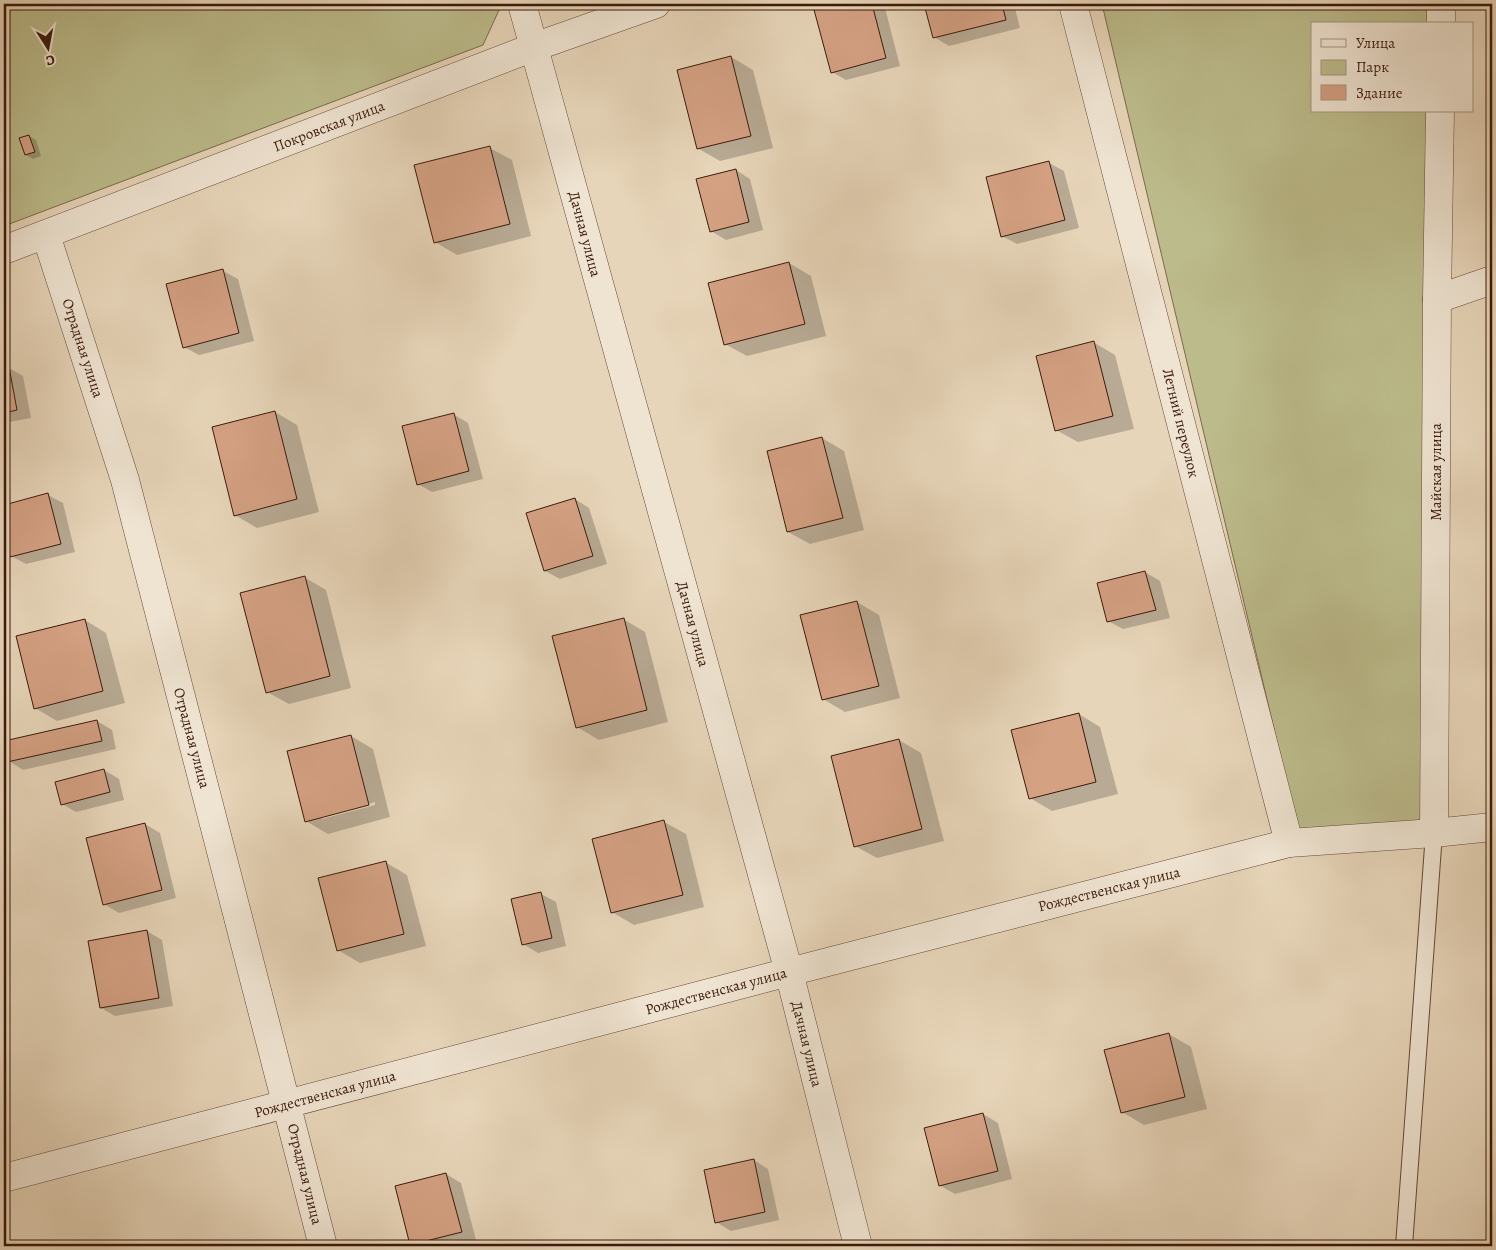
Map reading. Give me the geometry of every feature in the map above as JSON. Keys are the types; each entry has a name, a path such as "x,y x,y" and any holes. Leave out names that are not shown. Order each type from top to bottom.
{"street":[{"name":"Дачная улица","path":"522,4 789,972 858,1246"},
{"name":"Покровская улица","path":"4,250 534,47 656,4"},
{"name":"Летний переулок","path":"1073,4 1289,843"},
{"path":"1441,22 1442,4"},
{"name":"Майская улица","path":"1434,833 1440,112"},
{"name":"Отрадная улица","path":"46,235 125,480 323,1246"},
{"path":"1437,299 1492,280"},
{"name":"Рождественская улица","path":"4,1178 1289,843 1492,827"}],"lane":[{"path":"1404,1246 1434,833"}],"green space":[{"path":"4,4 497,4 499,10 483,45 4,226"},
{"path":"1102,4 1430,4 1430,22 1311,22 1311,112 1429,112 1421,822 1298,830"}],"building":[{"path":"822,4 872,4 886,58 831,73 813,6"},
{"path":"924,4 1002,4 1006,20 933,38"},
{"path":"731,56 751,136 697,149 677,70"},
{"path":"29,135 35,152 25,155 19,138"},
{"path":"490,146 510,224 434,243 414,165"},
{"path":"1049,161 1065,220 1001,237 986,177"},
{"path":"736,169 749,222 710,232 696,179"},
{"path":"789,262 805,324 724,345 708,283"},
{"path":"223,269 239,333 183,348 166,284"},
{"path":"1094,341 1113,416 1055,431 1036,356"},
{"path":"9,367 17,410 4,413 4,368"},
{"path":"275,411 297,499 234,516 212,427"},
{"path":"454,413 469,471 417,485 402,426"},
{"path":"822,437 843,518 787,532 767,451"},
{"path":"48,493 61,544 10,557 4,532 4,505"},
{"path":"575,498 593,556 544,571 526,513"},
{"path":"1145,571 1156,610 1107,622 1097,583"},
{"path":"305,576 330,676 266,693 240,593"},
{"path":"857,601 879,686 822,700 800,615"},
{"path":"624,618 647,710 576,728 552,636"},
{"path":"85,619 103,691 34,709 16,636"},
{"path":"1079,713 1096,782 1029,799 1011,730"},
{"path":"97,720 102,741 7,762 4,741"},
{"path":"351,735 369,805 305,822 287,751"},
{"path":"899,739 922,829 854,847 831,756"},
{"path":"104,769 110,792 61,805 55,782"},
{"path":"664,820 683,895 611,913 592,839"},
{"path":"145,823 162,890 103,905 86,838"},
{"path":"386,861 404,934 337,951 318,878"},
{"path":"541,892 552,938 522,945 511,899"},
{"path":"147,930 159,998 100,1008 88,941"},
{"path":"1169,1033 1185,1097 1121,1113 1104,1050"},
{"path":"983,1113 998,1171 939,1186 924,1128"},
{"path":"754,1159 765,1212 715,1223 704,1170"},
{"path":"446,1173 462,1232 410,1245 395,1186"}]}
